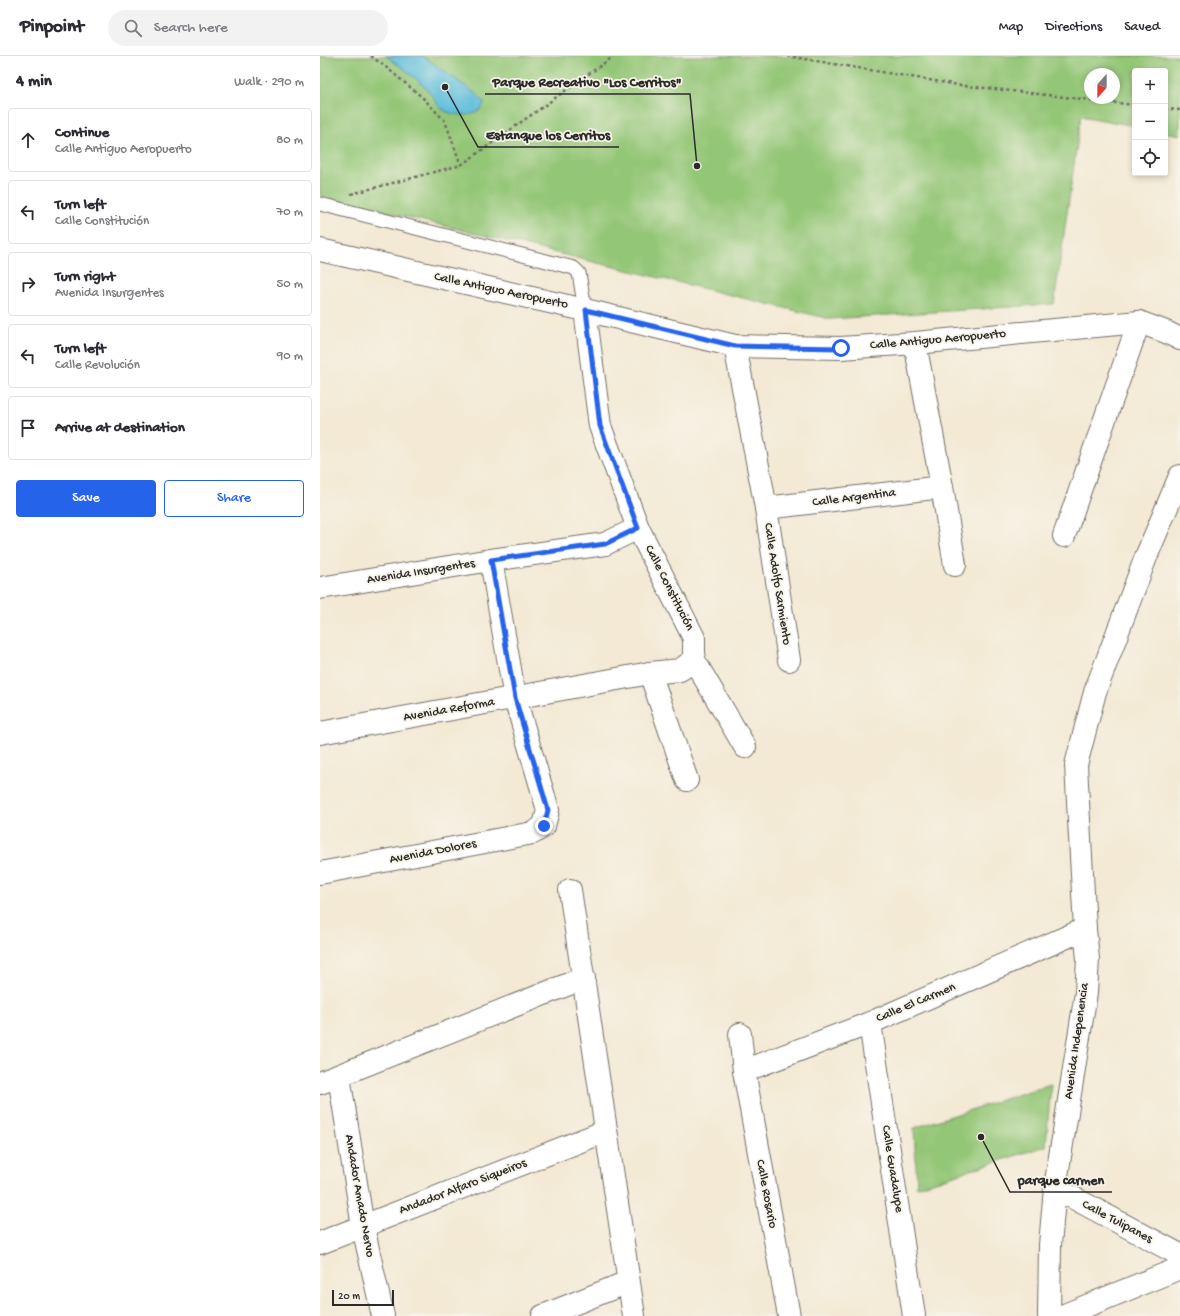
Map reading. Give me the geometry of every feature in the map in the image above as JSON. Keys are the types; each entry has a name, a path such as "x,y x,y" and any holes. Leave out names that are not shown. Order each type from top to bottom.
{"street":[{"name":"Calle Antiguo Aeropuerto","path":"320,250 586,310 735,346 841,348 915,343 1139,322 1180,339"},
{"name":"Calle Constitución","path":"586,310 600,426 638,528 694,638 694,660"},
{"path":"1064,536 1139,322"},
{"path":"915,343 955,565"},
{"name":"Calle Adolfo Sarmiento","path":"735,346 766,508 789,660"},
{"name":"Avenida Indepenencia","path":"1049,1316 1050,1245 1055,1188 1086,993 1088,959 1085,930 1076,765 1095,692 1146,557 1180,476"},
{"name":"Calle Argentina","path":"766,508 942,487"},
{"name":"Avenida Insurgentes","path":"320,588 491,560 605,544 638,528"},
{"path":"491,560 515,698"},
{"path":"694,660 745,747"},
{"name":"Avenida Reforma","path":"320,734 650,673 680,670 694,660"},
{"path":"650,673 687,780"},
{"name":"Avenida Dolores","path":"320,873 533,833 544,826 548,810 515,698"},
{"path":"570,890 634,1316"},
{"name":"Calle El Carmen","path":"744,1071 870,1023 1085,930"},
{"path":"329,1080 584,978"},
{"name":"Calle Guadalupe","path":"870,1023 914,1316"},
{"name":"Calle Rosario","path":"740,1034 744,1071 789,1316"},
{"name":"Andador Amado Nervo","path":"329,1080 382,1316"},
{"name":"Andador Alfaro Siqueiros","path":"320,1243 606,1131"},
{"name":"Calle Tulipanes","path":"1055,1188 1180,1255"},
{"path":"1062,1316 1180,1268"},
{"path":"544,1316 628,1282"}],"lane":[{"path":"320,204 574,268 579,273 586,310"}],"path":[{"path":"371,56 422,97 445,121 461,165"},
{"path":"350,194 461,165 614,56"},
{"path":"787,56 959,85 1132,105"},
{"path":"1168,108 1180,110"}],"green space":[{"path":"320,56 1180,56 1180,135 1168,133 1168,68 1132,68 1132,125 1081,116 1054,304 830,319 320,196"},
{"path":"1051,1084 1046,1146 917,1187 914,1128"}],"water":[{"path":"386,56 423,56 475,93 484,102 482,108 473,114 466,115 447,112 439,106 421,83"}],"place":[{"name":"Estanque los Cerritos","path":"445,87"},
{"name":"Parque Recreativo \"Los Cerritos\"","path":"697,166"},
{"name":"parque carmen","path":"981,1137"}],"route":[{"path":"544,826 548,810 515,698 491,560 605,544 638,528 600,426 586,310 735,346 841,348"}]}
